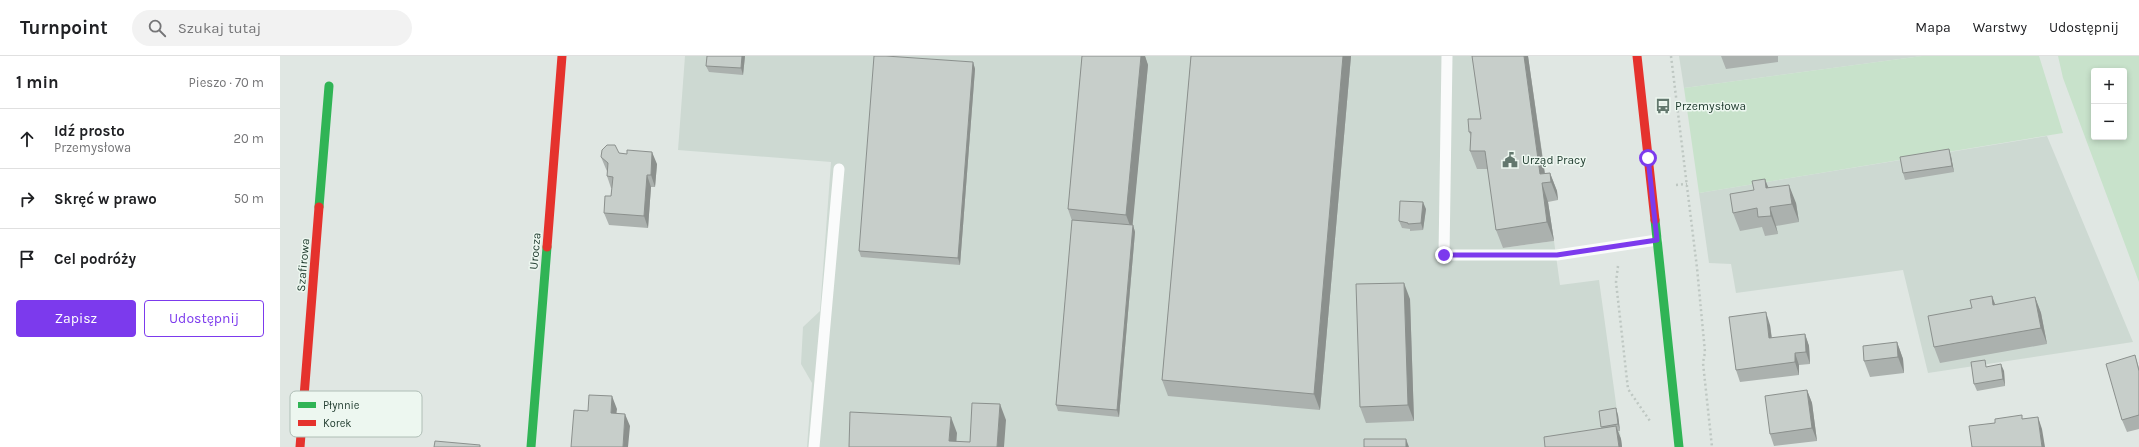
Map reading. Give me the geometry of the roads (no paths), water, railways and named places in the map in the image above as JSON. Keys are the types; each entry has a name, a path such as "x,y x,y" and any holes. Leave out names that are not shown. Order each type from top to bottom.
{"street":[{"name":"Urocza","path":"531,447 562,56"},
{"path":"1637,56 1679,447"},
{"name":"Szafirowa","path":"304,391 329,86"},
{"name":"Szafirowa","path":"300,447 301,437"}],"lane":[{"path":"1447,56 1444,255 1557,255 1657,240"},
{"path":"814,447 839,169"}],"place":[{"name":"Przemysłowa","path":"1663,106"},
{"name":"Urząd Pracy","path":"1510,160"}]}
